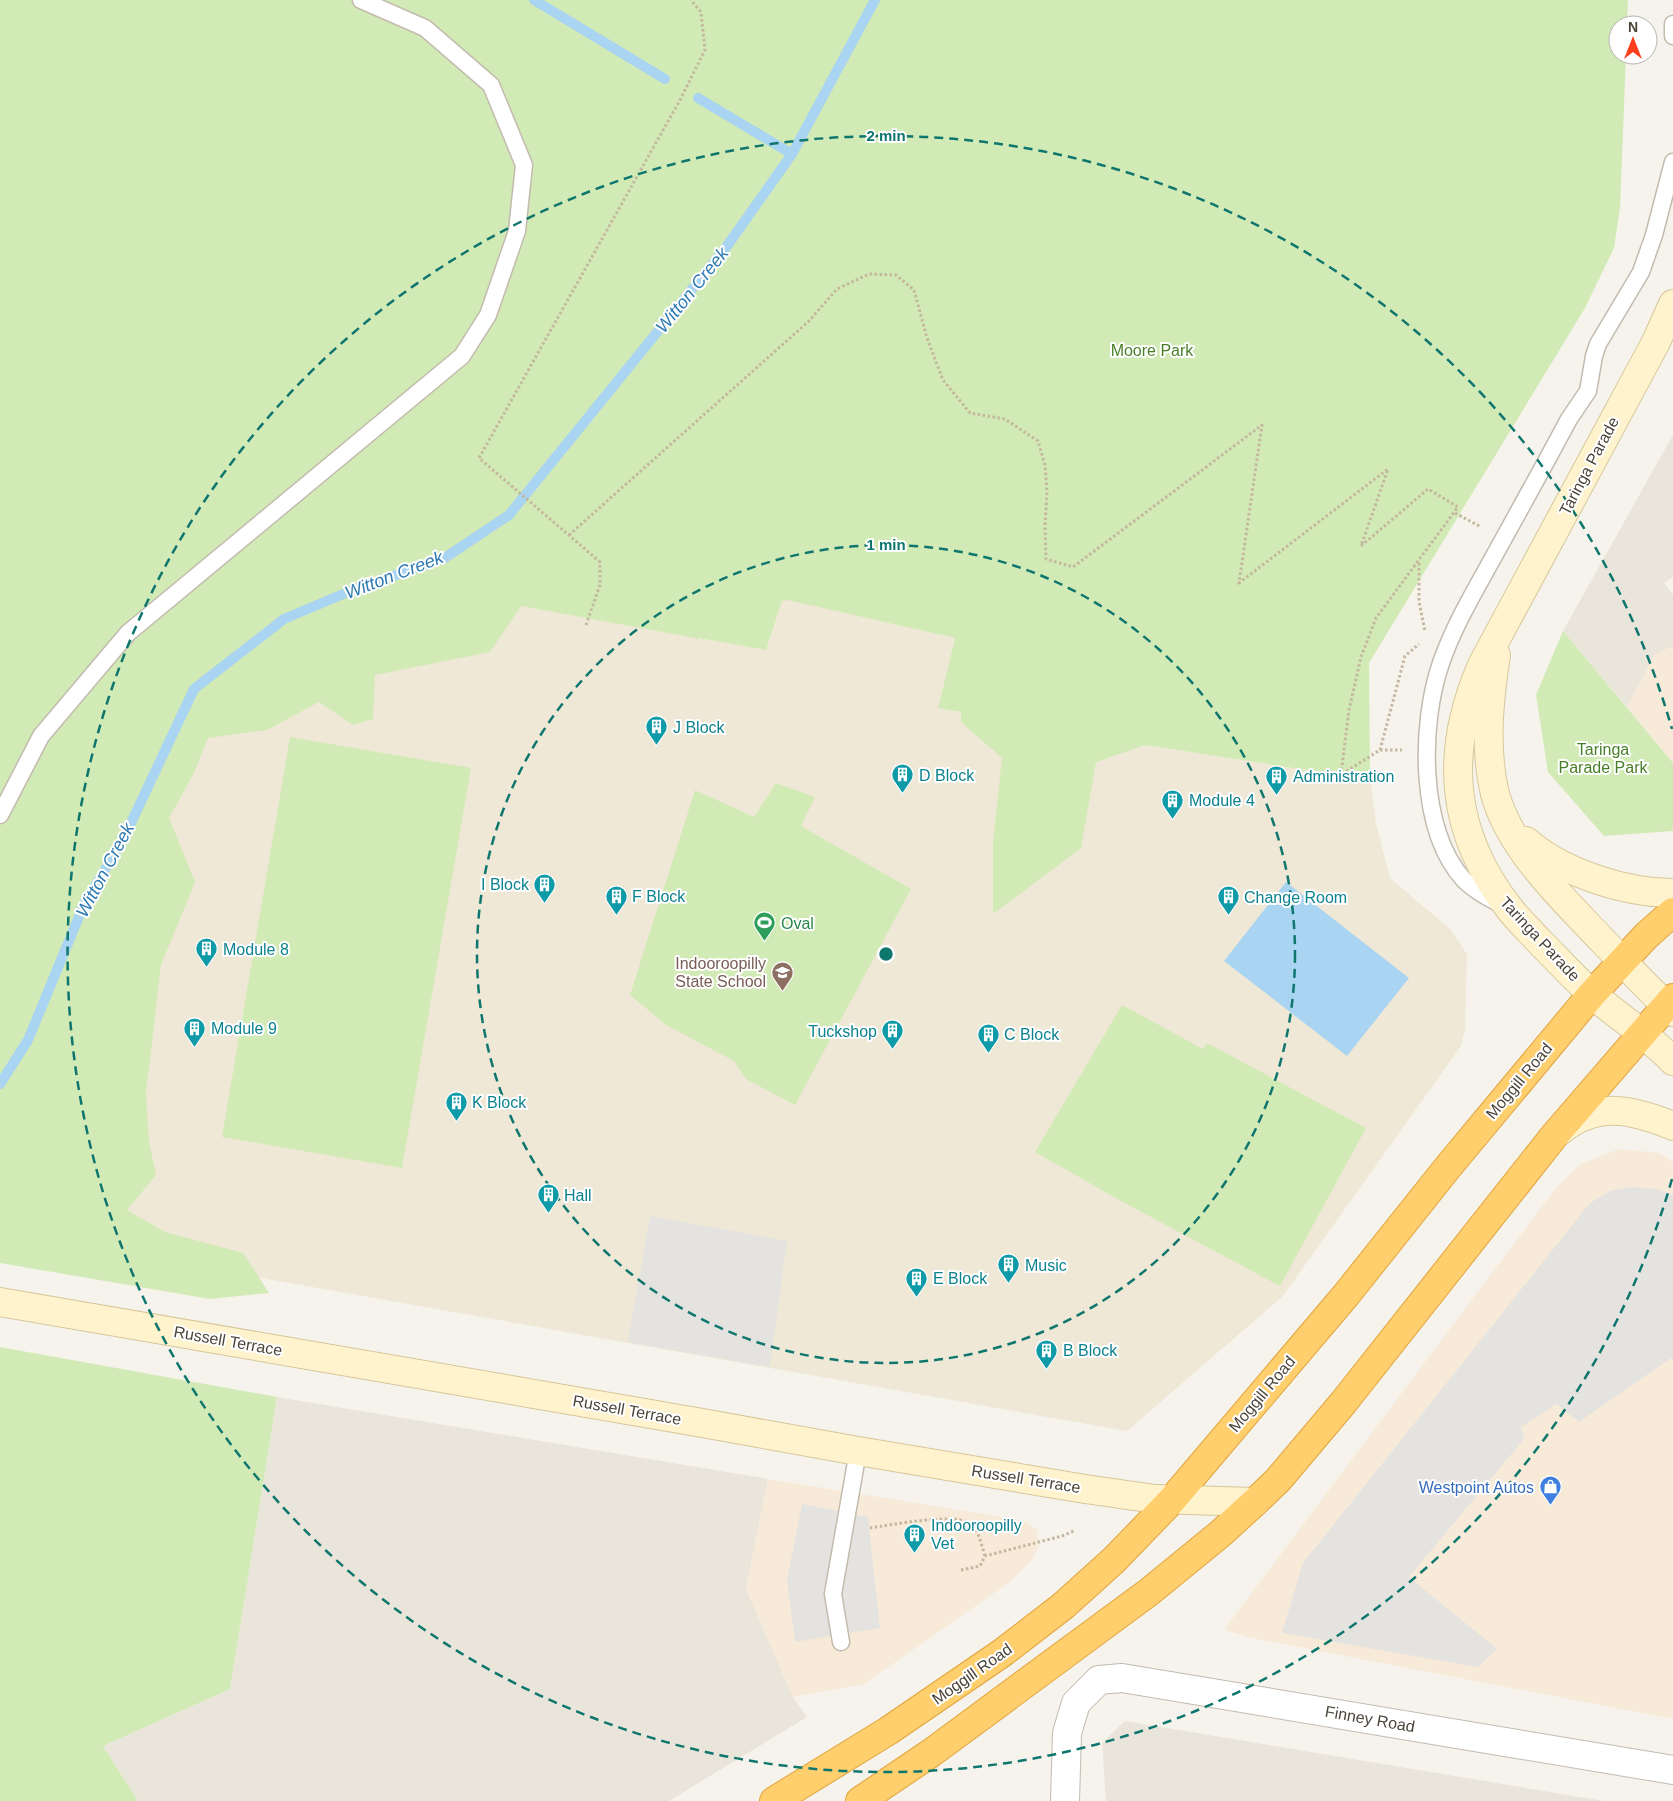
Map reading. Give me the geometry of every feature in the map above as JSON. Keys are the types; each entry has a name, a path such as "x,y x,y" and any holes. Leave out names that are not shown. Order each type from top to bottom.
{"highway":[{"name":"Moggill Road","path":"773,1800 949,1690 1033,1630 1114,1560 1172,1500 1346,1296 1448,1167 1592,994 1646,936 1673,912"},
{"path":"860,1801 931,1753 1149,1592 1220,1534 1278,1480 1342,1403 1554,1136 1643,1032 1671,1005"}],"street":[{"name":"Taringa Parade","path":"1673,304 1656,342 1482,665 1463,717 1459,741 1457,775 1461,808 1474,846 1494,886 1510,910 1592,994 1643,1032 1673,1061"},
{"name":"Taringa Parade","path":"1502,627 1492,680 1489,727 1490,767 1499,804 1514,838 1531,862 1622,962 1671,1005"},
{"path":"1499,804 1526,842 1559,863 1583,873 1629,887 1654,892 1673,892"},
{"path":"1554,1136 1574,1120 1599,1111 1618,1111 1635,1114 1673,1126"},
{"name":"Russell Terrace","path":"0,1302 858,1451 1121,1494 1172,1500 1255,1502"},
{"name":"Finney Road","path":"1065,1801 1067,1733 1076,1703 1099,1680 1122,1678 1673,1770"}],"lane":[{"path":"0,815 41,736 128,633 462,356 488,315 517,231 524,165 492,85 425,28 361,0"},
{"path":"1673,24 1673,36"},
{"path":"1510,910 1465,881 1449,858 1436,826 1429,787 1428,761 1430,720 1436,679 1450,642 1471,598 1569,419 1588,391 1598,344 1641,272 1654,235 1673,162"},
{"path":"841,1642 833,1594 858,1451"}],"path":[{"path":"586,625 600,585 600,562 479,458 680,100 705,50 701,12 691,0"},
{"path":"569,535 809,321 837,290 869,274 896,275 914,290 927,338 943,380 970,413 1005,419 1038,441 1045,465 1047,494 1045,525 1046,559 1073,567 1262,425 1239,583 1388,469 1361,546 1428,489 1458,507 1376,618 1361,657 1349,710 1341,774 1380,750 1399,750"},
{"path":"1455,513 1473,523"},
{"path":"1419,562 1419,602 1426,637"},
{"path":"1380,750 1405,656 1419,643"},
{"path":"845,1524 865,1528 950,1518 963,1520 970,1523 975,1529 985,1556 980,1566 961,1570"},
{"path":"985,1556 1062,1536 1074,1531"}],"shaded area":[{"path":"1673,435 1673,577 1664,583 1673,595 1673,646 1655,655 1627,707 1563,631"},
{"name":"Indooroopilly State School","path":"783,598 955,638 938,708 1145,745 1319,772 1370,777 1376,824 1390,878 1450,929 1467,954 1465,1029 1461,1046 1283,1296 1127,1431 17,1235 191,717 500,602 766,650"},
{"path":"1673,646 1673,763 1627,707 1655,654"},
{"path":"1619,1149 1659,1153 1673,1162 1673,1719 1252,1638 1224,1630 1555,1189 1579,1165"},
{"path":"1631,1187 1658,1189 1673,1195 1673,1361 1671,1358 1579,1422 1557,1404 1521,1427 1524,1439 1409,1577 1497,1649 1478,1667 1282,1633 1303,1563 1590,1203 1610,1191"},
{"path":"650,1216 787,1241 770,1367 628,1342"},
{"path":"277,1397 768,1479 746,1589 793,1697 807,1717 669,1801 138,1801 103,1746 230,1689"},
{"path":"768,1479 1025,1521 1037,1530 1039,1545 1033,1559 1007,1584 864,1684 793,1697 746,1589"},
{"path":"802,1504 868,1517 880,1628 795,1642 787,1580"},
{"path":"1125,1721 1604,1801 1106,1801 1102,1743"}],"green space":[{"name":"Moore Park","path":"0,0 1628,0 1627,15 1608,15 1608,65 1626,65 1620,208 1614,248 1585,308 1369,663 1370,777 1319,772 1145,745 1096,762 1081,848 993,914 993,841 1002,758 961,722 961,712 938,708 955,638 788,600 782,601 766,650 699,638 697,640 695,638 521,606 490,652 375,675 373,719 353,725 319,702 267,730 208,738 193,775 169,818 195,882 161,965 146,1093 149,1141 156,1175 127,1210 165,1232 243,1253 269,1293 210,1299 0,1263"},
{"name":"Taringa Parade Park","path":"1563,631 1673,763 1673,831 1604,836 1548,772 1536,695"},
{"path":"290,737 471,768 402,1168 222,1137"},
{"name":"Oval","path":"776,783 815,797 801,826 911,889 795,1105 746,1079 734,1061 666,1025 630,995 695,790 754,817"},
{"path":"1122,1005 1203,1049 1207,1043 1366,1128 1280,1286 1121,1201 1035,1152"},
{"path":"0,1347 277,1397 230,1689 103,1746 138,1801 0,1801"}],"water":[{"path":"1286,882 1409,978 1347,1056 1224,961"}],"waterway":[{"path":"534,0 665,79"},
{"name":"Witton Creek","path":"0,1084 28,1040 85,902 122,842 194,689 284,619 355,589 443,559 509,515 727,246 792,154 875,0"},
{"path":"698,98 792,154"}],"place":[{"name":"J Block","path":"657,746"},
{"name":"D Block","path":"903,794"},
{"name":"Administration","path":"1277,795"},
{"name":"Module 4","path":"1173,819"},
{"name":"I Block","path":"545,903"},
{"name":"F Block","path":"616,915"},
{"name":"Change Room","path":"1228,916"},
{"name":"Oval","path":"765,942"},
{"name":"Module 8","path":"207,968"},
{"name":"Indooroopilly State School","path":"782,991"},
{"name":"Module 9","path":"195,1047"},
{"name":"Tuckshop","path":"893,1050"},
{"name":"C Block","path":"988,1053"},
{"name":"K Block","path":"456,1121"},
{"name":"Hall","path":"548,1214"},
{"name":"Music","path":"1009,1284"},
{"name":"E Block","path":"917,1297"},
{"name":"B Block","path":"1047,1369"},
{"name":"Westpoint Autos","path":"1550,1506"},
{"name":"Indooroopilly Vet","path":"915,1553"}]}
